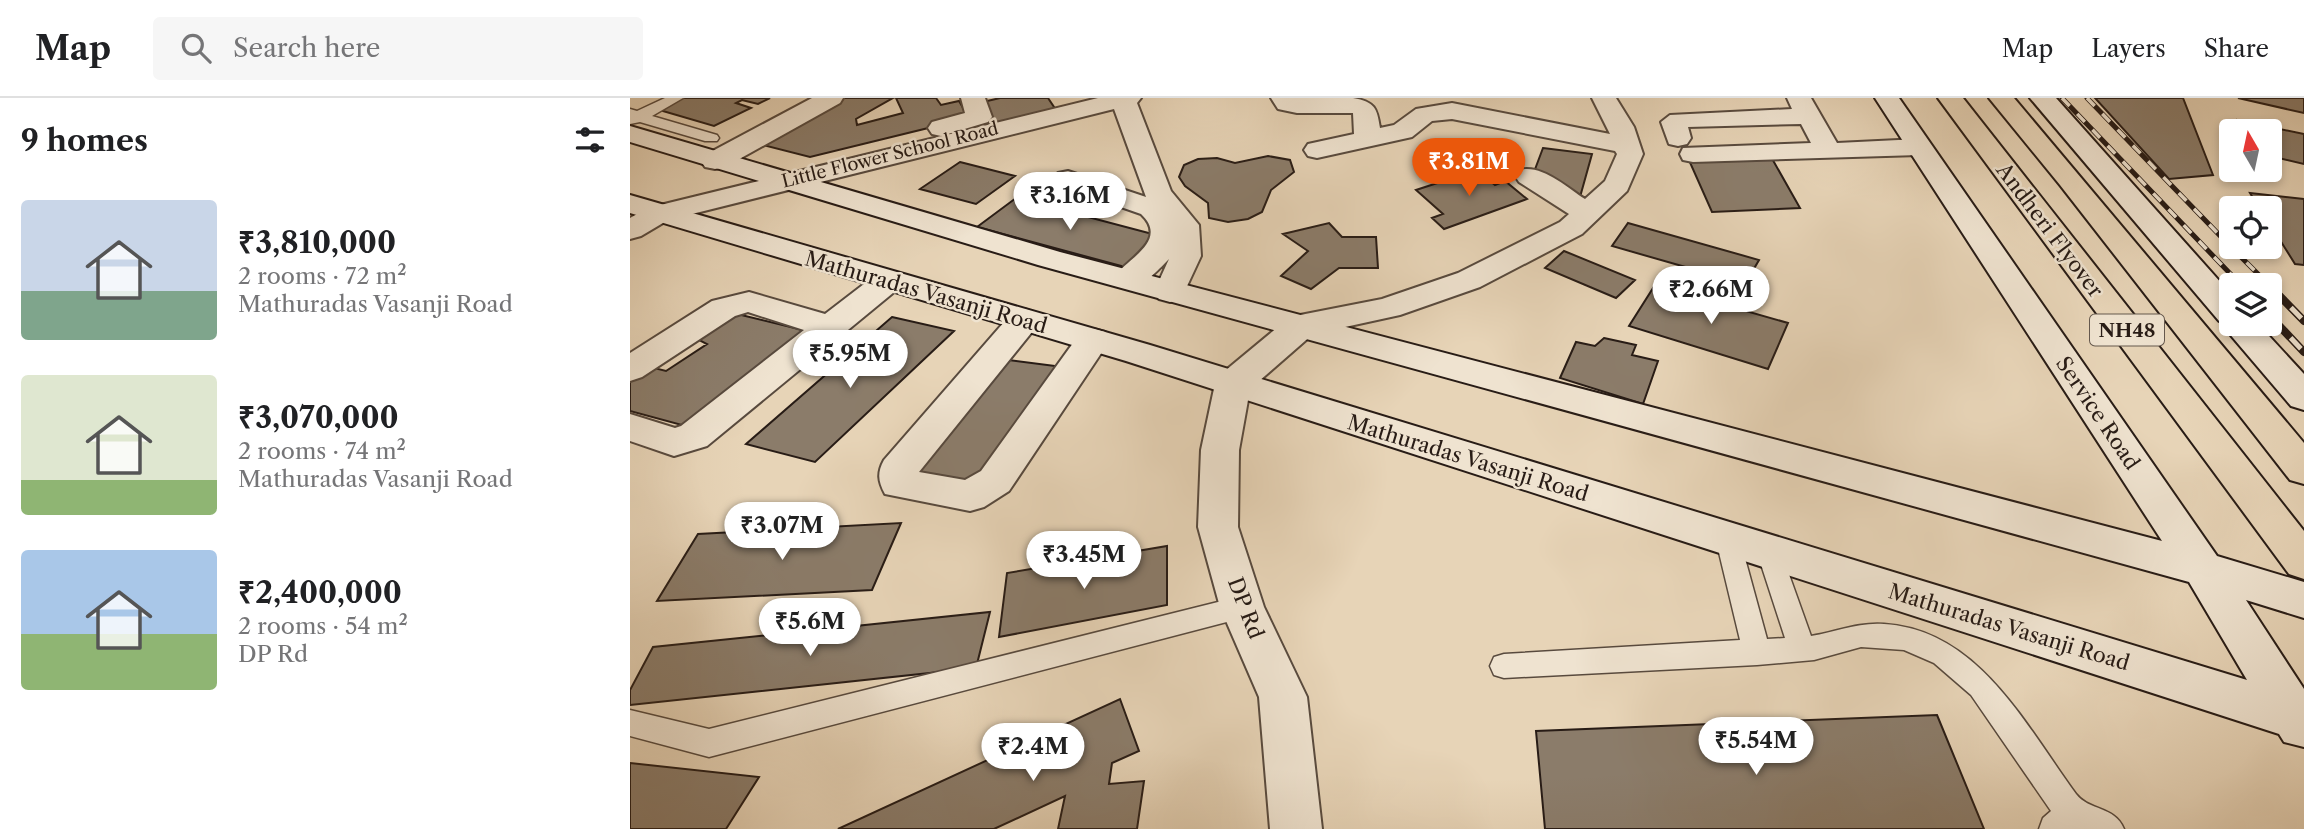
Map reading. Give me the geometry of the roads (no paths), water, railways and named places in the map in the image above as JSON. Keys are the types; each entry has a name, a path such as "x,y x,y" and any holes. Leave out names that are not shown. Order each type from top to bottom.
{"highway":[{"name":"Andheri Flyover","path":"1950,98 2304,562"},
{"name":"Andheri Flyover","path":"2001,98 2070,179 2304,470"}],"street":[{"path":"704,150 786,98"},
{"path":"704,150 831,98"},
{"path":"797,178 817,158 977,119 979,116 973,98"},
{"path":"1125,98 1158,193 1184,225 1186,256 1170,292"},
{"name":"Little Flower School Road","path":"639,216 1125,98"},
{"path":"1283,98 1287,104 1300,107 1356,104 1365,109 1368,139"},
{"path":"1233,384 1302,324 1388,308 1469,280 1571,228 1617,185 1630,154 1621,127 1604,98"},
{"name":"Service Road","path":"1887,98 2203,569 2301,722"},
{"path":"2042,98 2219,300"},
{"path":"1829,150 1804,107 1752,118 1765,141 1760,143 1686,145 1829,150 1919,147"},
{"path":"1317,150 1403,131 1425,114 1452,111 1628,145"},
{"path":"632,118 704,150 1170,292 1302,324 2203,569 2304,600"},
{"path":"1529,176 1588,212"},
{"path":"1068,179 1151,208 1163,219 1166,232 1158,253 1128,279"},
{"name":"Mathuradas Vasanji Road","path":"639,216 888,281 1093,340 2301,722"},
{"path":"630,427 674,442 694,436 888,281"},
{"path":"630,369 724,308 749,302 830,327"},
{"path":"1024,320 898,470 899,483 970,496 995,481 1093,340"},
{"path":"2251,336 2304,397"},
{"name":"DP Rd","path":"1233,384 1220,450 1218,527 1242,607 1283,697 1296,829"}],"lane":[{"path":"632,118 641,98"},
{"path":"632,118 676,98"},
{"path":"1749,546 1802,649"},
{"path":"1749,546 1757,653"},
{"path":"630,723 709,743 1242,607"},
{"path":"1504,666 1757,653 1802,649 1866,634 1902,638 1950,657 1981,686 2064,823 2087,818 2109,829"}],"railway":[{"path":"2062,98 2230,273"},
{"path":"2087,98 2257,273"},
{"path":"2282,298 2304,321"},
{"path":"2282,329 2304,352"}]}
